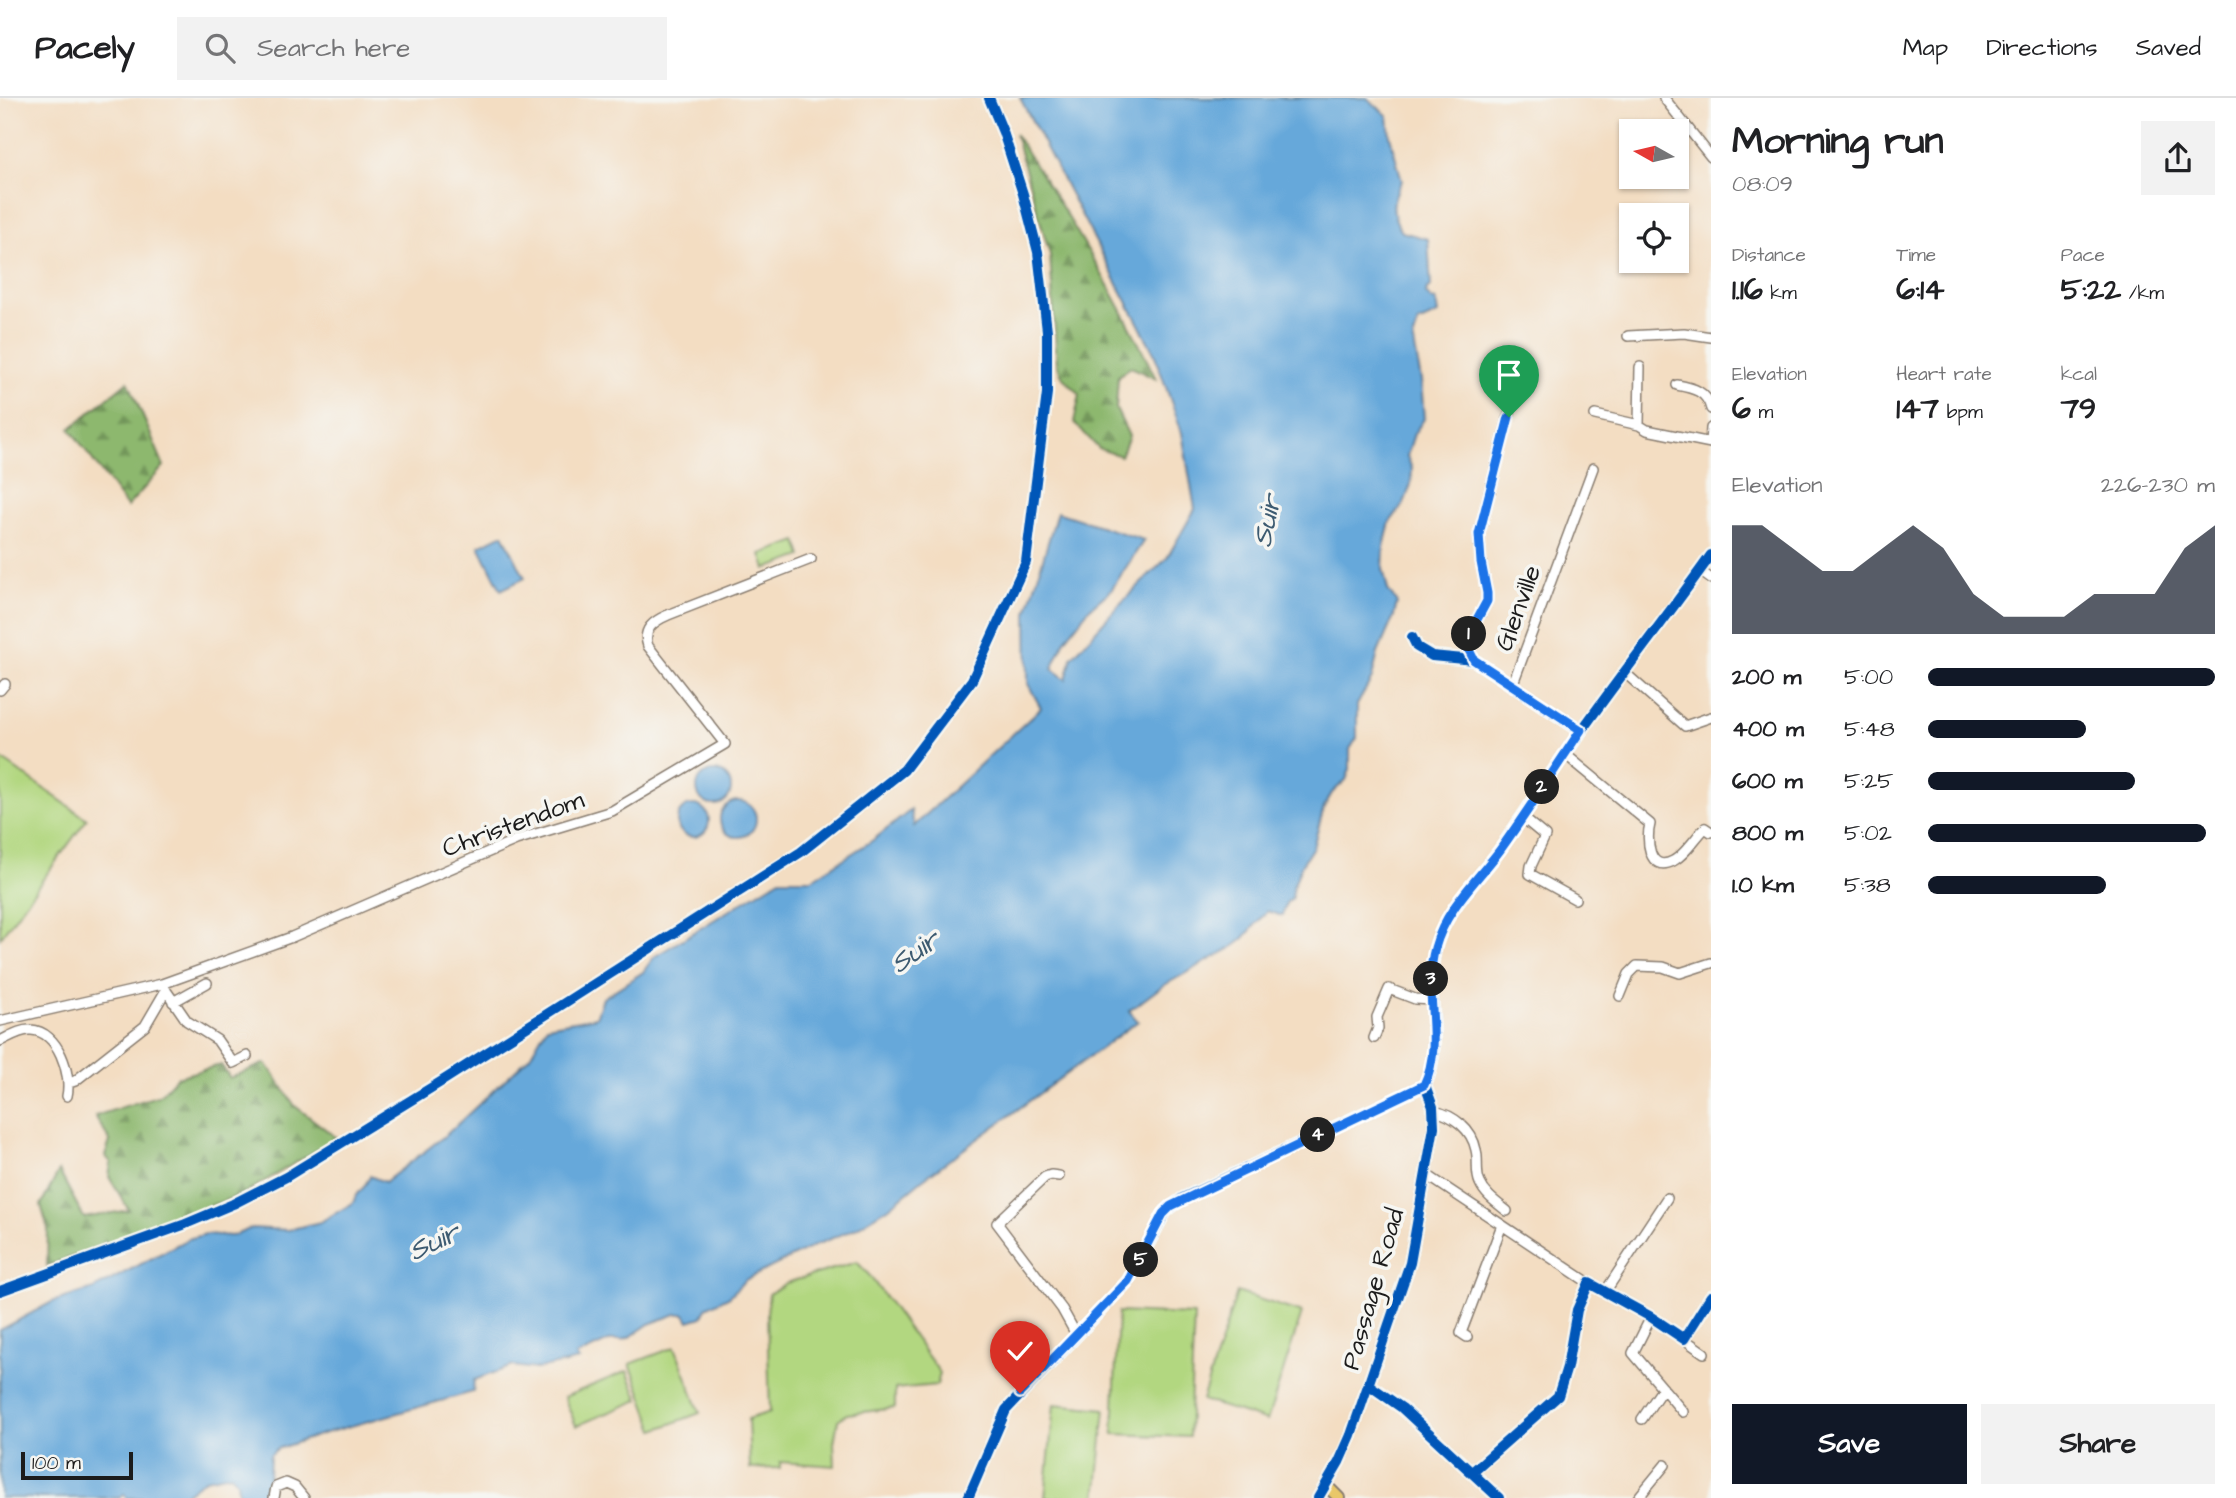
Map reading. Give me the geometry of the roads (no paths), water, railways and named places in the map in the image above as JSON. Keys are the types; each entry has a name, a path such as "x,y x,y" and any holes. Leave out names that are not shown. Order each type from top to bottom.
{"main road":[{"path":"968,1498 1006,1410 1132,1276 1163,1214 1173,1204 1424,1085 1431,1070 1434,1051 1433,958 1443,927 1457,902 1496,855 1581,730 1711,555"},
{"name":"Passage Road","path":"1318,1498 1343,1454 1410,1263 1433,1138 1434,1111 1424,1085"},
{"path":"1326,1485 1339,1498"}],"street":[{"path":"1664,98 1711,157"},
{"path":"1628,336 1684,333 1711,337"},
{"path":"1639,425 1640,367"},
{"path":"1677,385 1700,391 1711,404 1711,409"},
{"path":"1510,412 1479,534 1487,601 1469,634 1468,648 1474,660 1512,686"},
{"path":"1595,415 1639,425 1647,430 1710,443 1711,428"},
{"name":"Glenville","path":"1581,730 1512,686 1593,468"},
{"name":"Christendom","path":"0,1021 164,987 292,937 516,840 612,811 725,744 648,646 645,639 648,628 668,615 811,559"},
{"path":"1700,571 1711,579"},
{"path":"1624,673 1685,726 1711,717"},
{"path":"1565,754 1650,824 1647,844 1654,859 1660,863 1672,862 1680,856 1704,828 1711,832"},
{"path":"1522,817 1545,836 1531,866 1533,878 1575,899"},
{"path":"1620,996 1629,974 1637,966 1663,967 1680,973 1711,963"},
{"path":"173,1002 207,983"},
{"path":"164,987 187,1021 217,1040 233,1063 247,1056"},
{"path":"69,1083 145,1027 164,987"},
{"path":"1374,1038 1378,1028 1377,1017 1389,989 1415,999 1432,1000"},
{"path":"0,1041 26,1030 39,1032 54,1044 60,1053 69,1083 67,1096"},
{"path":"1434,1111 1447,1114 1461,1124 1476,1150 1480,1186 1507,1211"},
{"path":"1427,1175 1589,1283 1651,1317 1704,1353"},
{"path":"1059,1176 1045,1177 997,1223 1062,1309 1077,1336"},
{"path":"1605,1292 1667,1198"},
{"path":"1467,1337 1461,1333 1502,1225"},
{"path":"1472,1472 1558,1396 1567,1367 1577,1310 1589,1283"},
{"path":"1684,1339 1711,1296"},
{"path":"1651,1317 1633,1353 1683,1412"},
{"path":"1369,1385 1392,1399 1499,1498"},
{"path":"1642,1419 1663,1388"},
{"path":"1638,1498 1665,1465"},
{"path":"274,1498 278,1485 289,1483 304,1498"}],"water":[{"name":"Suir","path":"1020,98 1367,98 1388,116 1390,136 1402,181 1393,206 1398,225 1402,232 1428,239 1431,287 1426,294 1436,301 1438,314 1418,323 1413,337 1421,380 1424,419 1414,434 1407,456 1412,469 1411,484 1404,504 1390,522 1384,547 1383,569 1388,590 1397,603 1378,653 1372,678 1357,705 1357,738 1350,749 1350,769 1346,780 1332,793 1324,807 1313,847 1302,864 1293,887 1292,898 1286,903 1282,916 1267,911 1243,939 1231,948 1161,987 1129,1011 1138,1021 888,1208 854,1229 745,1280 730,1296 706,1308 702,1317 689,1321 685,1314 676,1314 649,1324 623,1340 611,1340 576,1356 579,1360 537,1369 513,1366 474,1380 473,1392 277,1449 270,1455 268,1498 239,1498 237,1481 231,1474 205,1479 180,1498 127,1498 124,1494 120,1498 0,1498 0,1330 52,1302 94,1289 188,1239 206,1234 232,1236 252,1228 288,1230 320,1222 353,1203 370,1176 385,1182 447,1134 530,1056 547,1026 596,1017 603,998 643,972 654,957 780,879 812,879 873,840 911,810 914,826 1041,708 1028,684 1027,613 1057,512 1144,540 1111,590 1089,609 1065,640 1052,669 1066,679 1072,657 1118,606 1167,558 1195,509 1182,433 1154,353"},
{"path":"503,534 525,578 501,590 479,546"},
{"path":"714,771 726,776 731,788 726,800 714,805 702,800 697,788 702,776"},
{"path":"738,801 751,806 756,819 751,832 738,837 725,832 720,819 725,806"},
{"path":"693,805 704,810 709,821 704,832 693,837 682,832 677,821 682,810"}],"railway":[{"path":"0,1291 183,1225 286,1177 439,1083 801,852 904,770 972,680 1026,562 1047,393 1047,331 1038,252 1023,194 989,98"}]}
